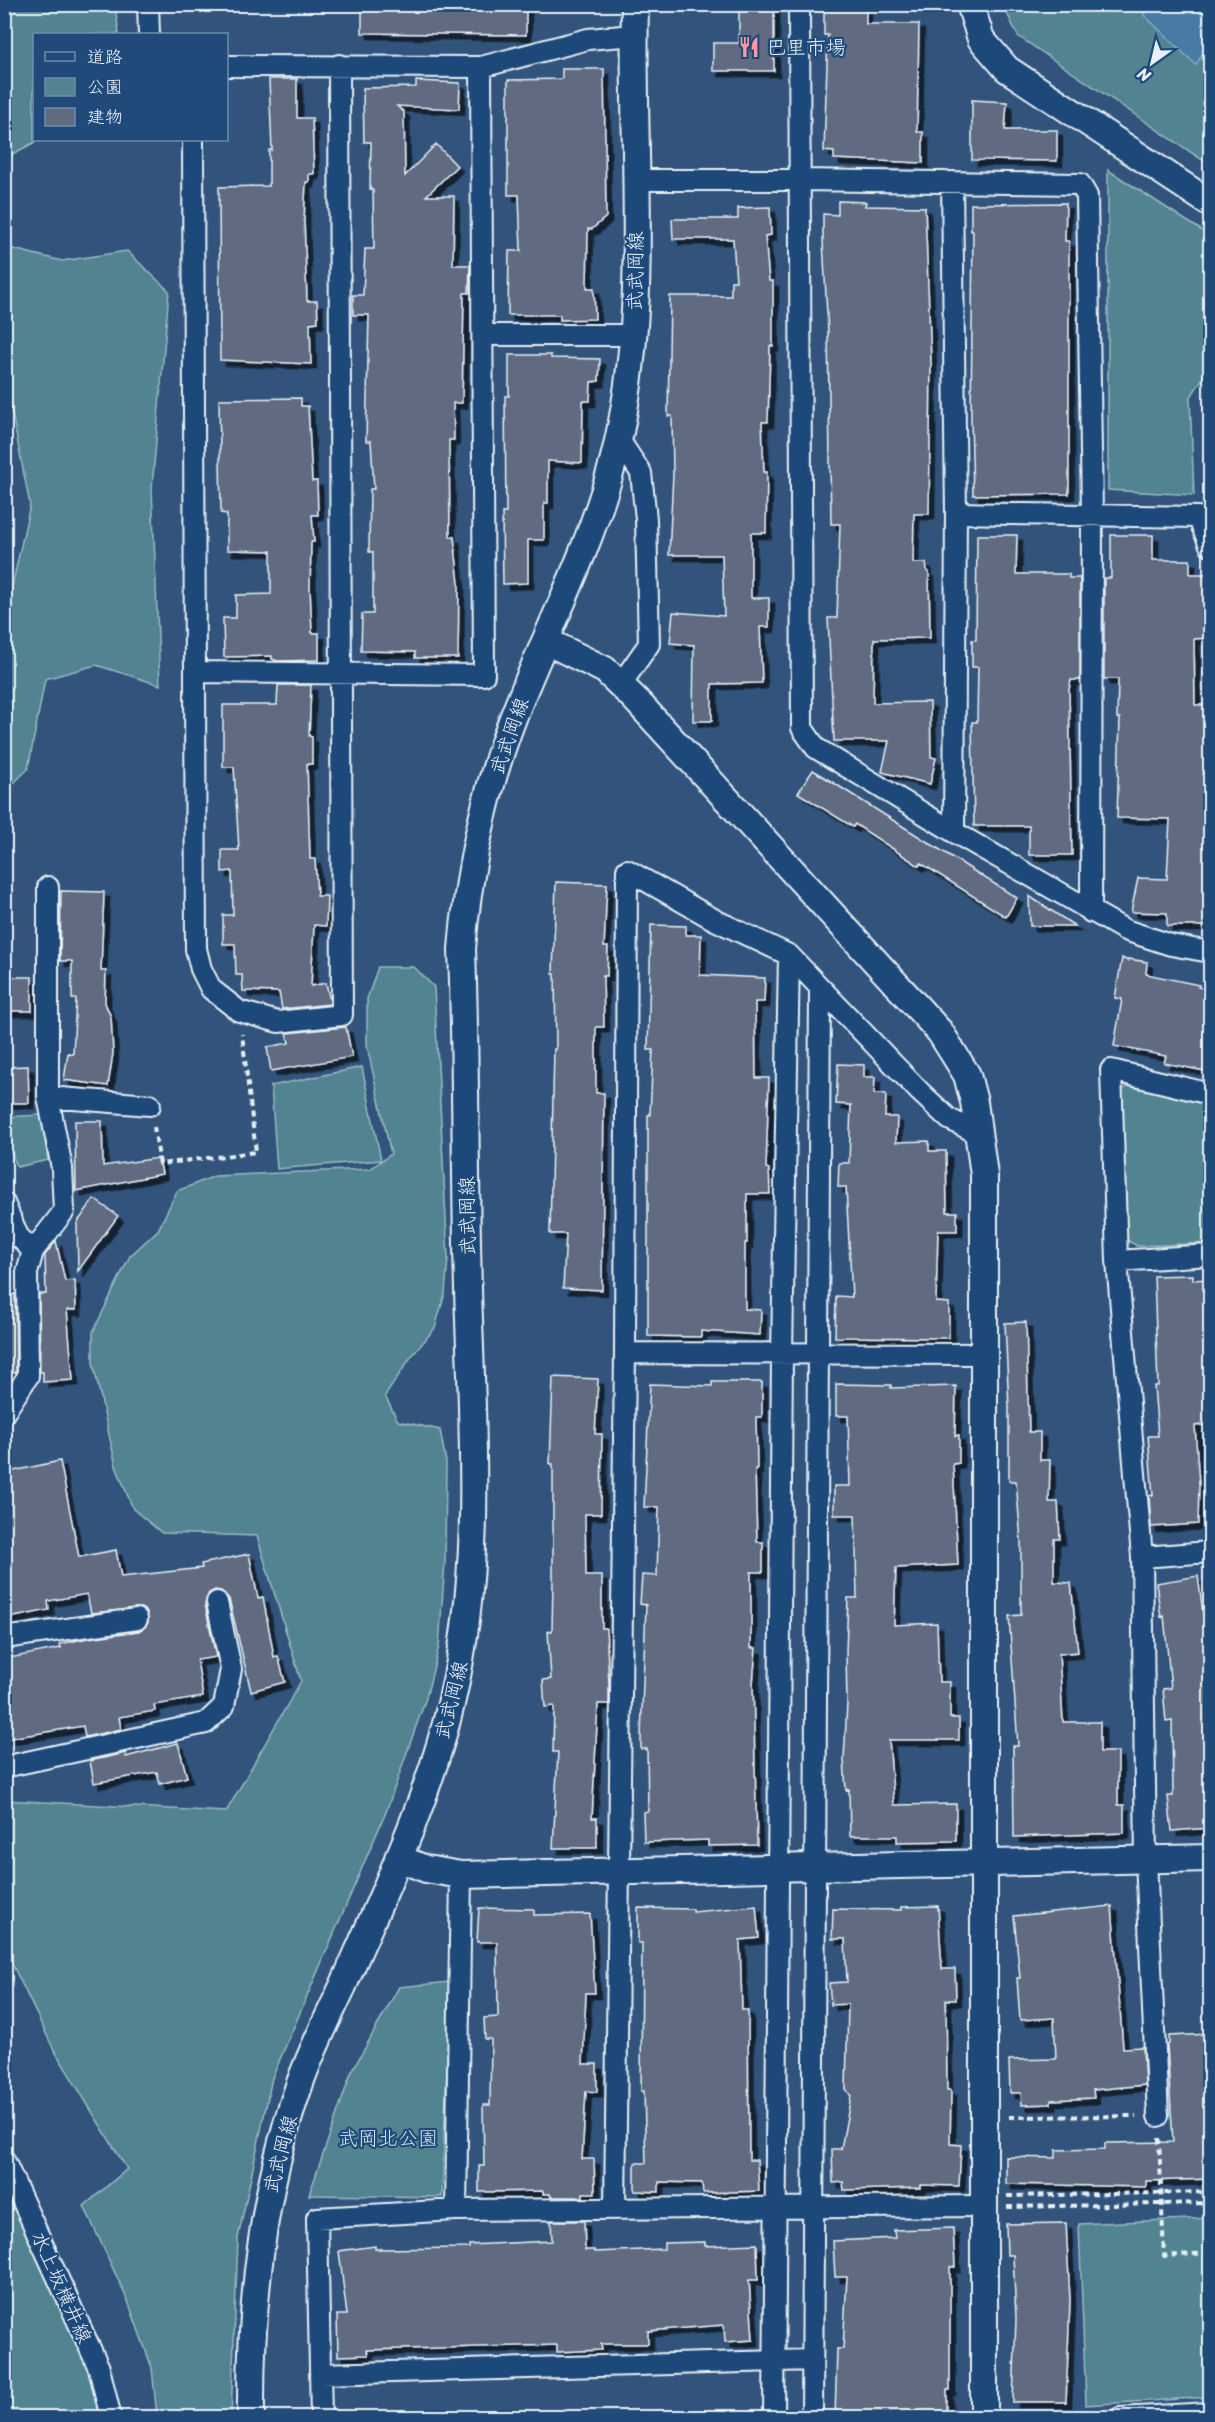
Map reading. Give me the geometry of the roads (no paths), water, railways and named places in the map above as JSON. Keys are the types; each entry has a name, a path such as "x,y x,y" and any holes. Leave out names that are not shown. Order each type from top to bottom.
{"street":[{"path":"148,4 150,33"},
{"name":"武武岡線","path":"251,2418 250,2371 258,2264 270,2185 301,2080 415,1816 444,1733 464,1644 471,1579 474,1459 468,1288 462,949 466,904 472,862 500,756 520,700 546,641 602,496 618,438 634,335 635,4"},
{"path":"799,4 802,728 816,748 1091,912 1125,930 1171,945 1210,952"},
{"path":"970,4 981,39 1007,69 1210,203"},
{"path":"228,66 481,67 588,39 634,35"},
{"path":"193,141 197,672 196,950 201,969 211,989 239,1011 279,1023 342,1015 339,65"},
{"path":"197,672 484,675 481,67"},
{"path":"636,180 1080,184 1087,196 1092,514 1091,912"},
{"path":"952,182 956,513 954,832"},
{"path":"484,335 634,335"},
{"path":"618,438 641,473 646,519 649,644 621,684"},
{"path":"956,513 1198,517 1210,545"},
{"path":"546,641 584,657 605,670 621,684 940,1032 967,1075 979,1134 984,1175 983,1864 994,2203 984,2418"},
{"path":"615,2209 625,1353 627,870 715,920 789,956 941,1112 949,1119 979,1134"},
{"path":"4,1413 28,1376 27,1273 33,1251 64,1210 62,1168 48,1096 48,887"},
{"path":"774,2418 782,1353 789,956"},
{"path":"812,2418 811,2207 820,989"},
{"path":"1158,2115 1146,1860 1142,1557 1117,1261 1112,1070 1210,1094"},
{"path":"48,1096 150,1105"},
{"path":"4,1203 18,1236 33,1251"},
{"path":"1117,1261 1210,1255"},
{"path":"625,1353 985,1354"},
{"path":"1142,1557 1210,1552"},
{"path":"4,1767 206,1724 224,1706 231,1669 217,1602"},
{"path":"4,1638 137,1619"},
{"path":"398,1858 426,1869 460,1875 1210,1858"},
{"path":"456,2210 460,1875"},
{"name":"水上坂横井線","path":"4,2160 99,2368 111,2418"},
{"path":"321,2418 317,2218 456,2210 777,2208 994,2203"},
{"path":"321,2374 812,2360"},
{"path":"1120,2418 1210,2413"}],"water":[{"path":"1145,5 1210,5 1210,45 1208,43 1196,65 1144,15"}],"place":[{"name":"巴里市場","path":"749,47"}],"park label":[{"name":"武岡北公園","path":"388,2138"}]}
